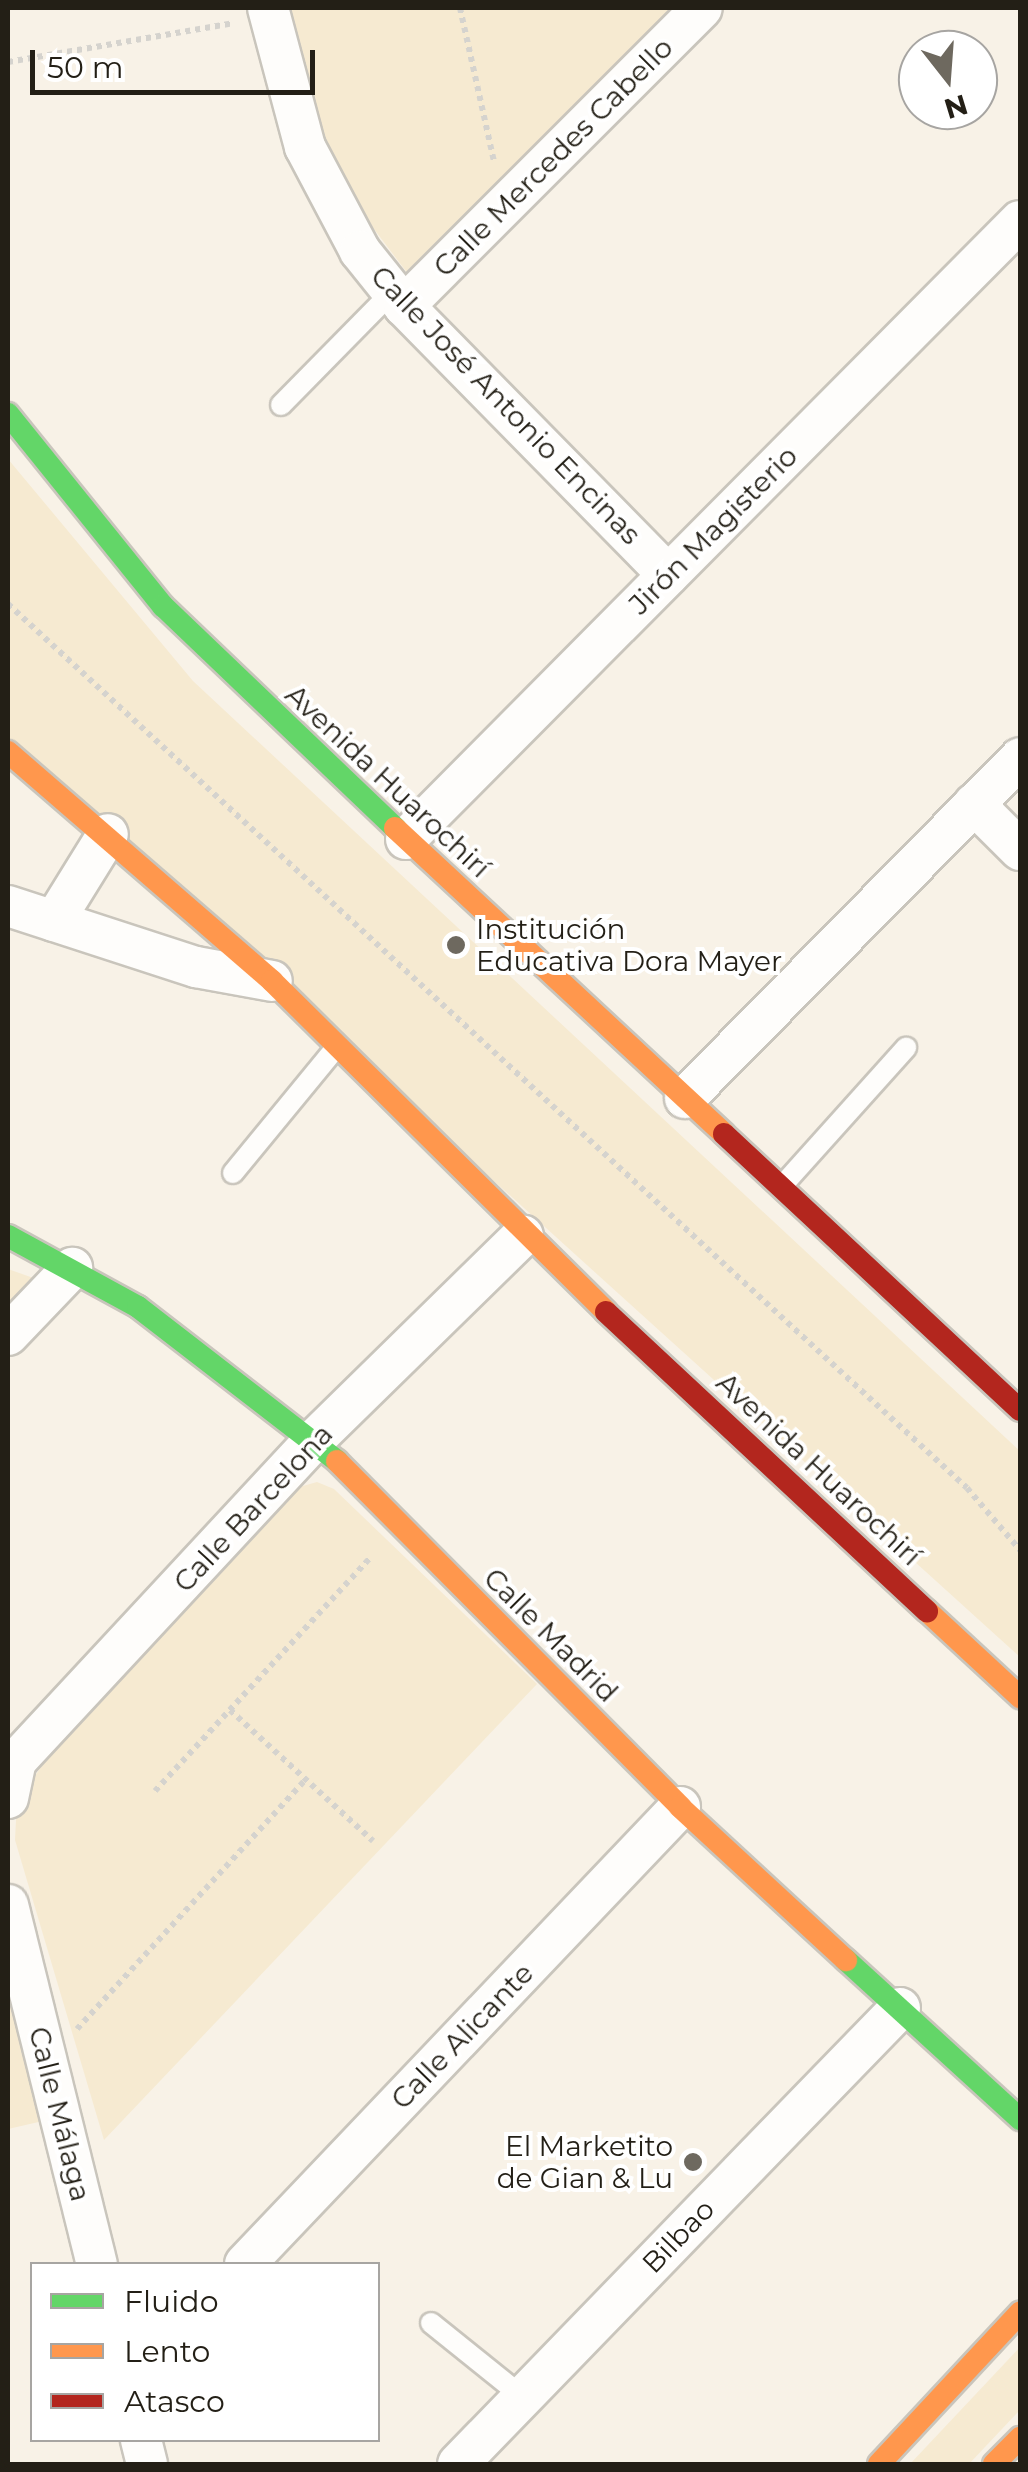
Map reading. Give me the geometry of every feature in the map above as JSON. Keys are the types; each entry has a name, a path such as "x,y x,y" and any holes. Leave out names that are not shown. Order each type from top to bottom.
{"main road":[{"name":"Avenida Huarochirí","path":"8,414 164,606 406,838 1020,1410"},
{"name":"Avenida Huarochirí","path":"8,752 108,834 272,981 523,1235 1020,1697"},
{"name":"Calle Madrid","path":"8,1236 138,1306 315,1439 680,1807 1020,2119"},
{"path":"879,2464 1020,2313"},
{"path":"994,2464 1020,2438"}],"street":[{"name":"Calle Mercedes Cabello","path":"398,299 504,206 702,8"},
{"name":"Calle José Antonio Encinas","path":"268,12 312,165 339,218 398,299 668,575"},
{"name":"Jirón Magisterio","path":"406,838 1020,222"},
{"path":"686,1098 1020,758"},
{"path":"974,804 1020,850"},
{"path":"54,920 108,834"},
{"path":"8,906 196,966 272,981"},
{"name":"Calle Barcelona","path":"10,1775 315,1439 523,1235"},
{"path":"8,1335 72,1268"},
{"name":"Calle Alicante","path":"247,2262 680,1807"},
{"name":"Calle Málaga","path":"8,1905 96,2262"},
{"name":"Bilbao","path":"458,2464 900,2008"}],"lane":[{"path":"281,404 398,299"},
{"path":"233,1173 336,1047"},
{"path":"780,1187 906,1048"},
{"path":"431,2323 522,2397"}],"path":[{"path":"460,8 504,206"},
{"path":"8,62 268,12"},
{"path":"8,604 967,1488 1020,1550"},
{"path":"156,1791 378,1549"},
{"path":"230,1710 372,1840"},
{"path":"45,2056 306,1779"}],"shaded area":[{"path":"285,8 692,8 415,283 361,212 323,133"},
{"path":"8,459 193,681 1020,1451 1020,1657 8,741"},
{"path":"8,1269 39,1280 8,1311"},
{"path":"317,1482 334,1489 537,1684 104,2140 15,1840 17,1801 76,1718 296,1488"},
{"path":"8,1987 43,2121 8,2129"},
{"path":"1020,2347 1020,2410 969,2464 910,2464"}],"traffic: fast":[{"path":"8,414 163,606 395,828"},
{"path":"8,1236 138,1307 337,1461"},
{"path":"846,1960 1020,2119"}],"traffic: slow":[{"path":"8,752 272,981 606,1312"},
{"path":"395,828 724,1134"},
{"path":"337,1461 680,1807 846,1960"},
{"path":"927,1611 1020,1697"},
{"path":"879,2464 1020,2313"},
{"path":"994,2464 1020,2438"}],"traffic: jam":[{"path":"724,1134 1020,1410"},
{"path":"606,1312 927,1611"}],"place":[{"name":"Institución Educativa Dora Mayer","path":"456,945"},
{"name":"El Marketito de Gian & Lu","path":"693,2162"}]}
